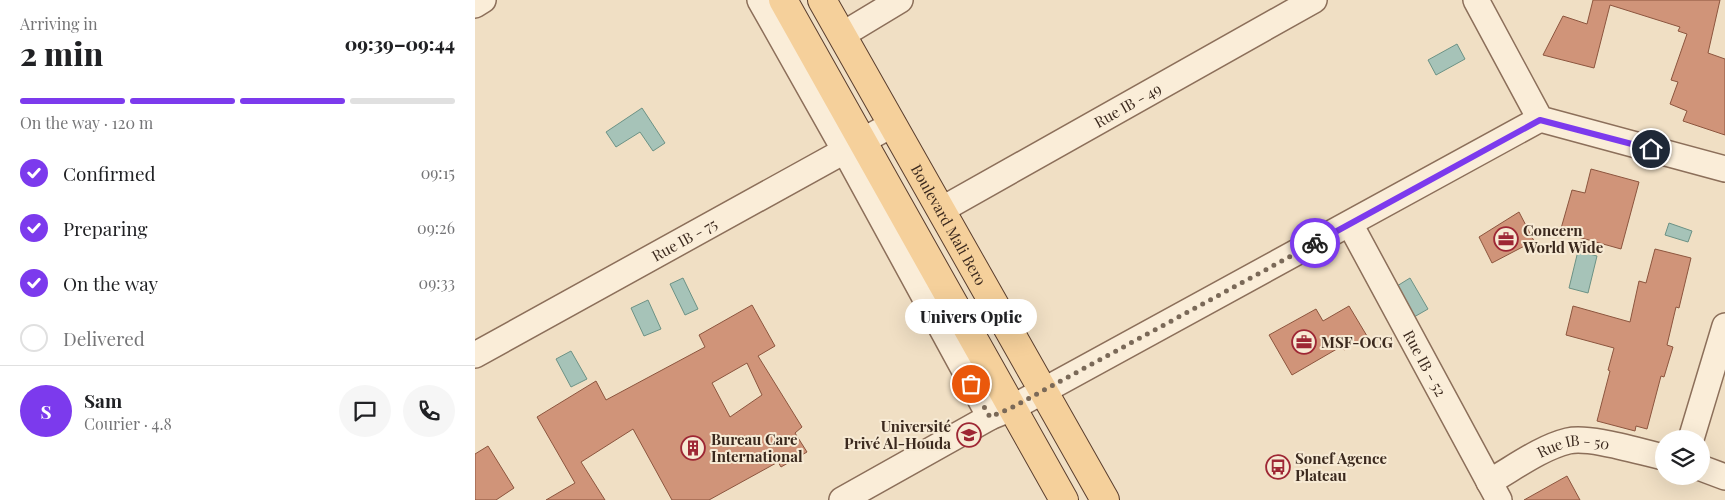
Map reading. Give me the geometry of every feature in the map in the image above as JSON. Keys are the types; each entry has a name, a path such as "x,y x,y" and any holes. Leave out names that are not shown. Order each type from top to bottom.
{"main road":[{"path":"783,0 853,144 1001,413 1064,500"},
{"name":"Boulevard Mali Bero","path":"822,0 1105,500"}],"street":[{"path":"475,5 483,0"},
{"path":"760,0 853,144"},
{"path":"842,35 901,0"},
{"name":"Rue IB - 49","path":"941,210 1314,0"},
{"path":"1476,0 1540,120"},
{"path":"842,500 1540,120 1725,169"},
{"name":"Rue IB - 75","path":"475,355 853,144 893,124"},
{"name":"Rue IB - 52","path":"1350,224 1494,491"},
{"path":"1694,430 1725,326"},
{"name":"Rue IB - 50","path":"1494,491 1553,447 1570,441 1588,441 1655,455"},
{"path":"1710,471 1725,477"}],"shaded area":[{"path":"1457,44 1465,59 1436,75 1428,60"},
{"path":"642,108 665,143 653,151 640,132 616,147 606,132"},
{"path":"1669,223 1692,231 1688,242 1665,235"},
{"path":"1578,251 1597,256 1588,293 1569,288"},
{"path":"683,278 698,309 685,315 670,284"},
{"path":"1410,278 1428,309 1414,317 1397,286"},
{"path":"648,300 661,329 644,336 631,308"},
{"path":"571,351 587,379 571,387 556,359"}],"building":[{"path":"1593,0 1720,0 1708,53 1725,59 1725,135 1683,121 1687,111 1670,104 1678,82 1671,80 1687,34 1678,31 1680,27 1610,5 1594,68 1543,55 1563,16 1587,24"},
{"path":"1591,169 1639,182 1621,249 1560,232 1572,190 1585,193"},
{"name":"Concern World Wide","path":"1519,212 1534,241 1492,263 1479,237"},
{"path":"1655,249 1691,258 1679,308 1676,307 1667,345 1673,347 1664,377 1661,376 1647,429 1636,426 1635,431 1597,421 1614,348 1566,335 1573,306 1630,322 1639,281 1646,283"},
{"path":"752,305 775,346 758,356 802,427 795,433 807,452 781,467 778,462 709,500 672,500 633,429 581,462 605,500 546,500 575,483 537,417 596,381 606,400 705,347 699,335","holes":["747,363 762,395 730,417 712,383"]},
{"name":"MSF-OCG","path":"1349,306 1367,336 1344,350 1342,346 1292,375 1269,335 1316,309 1323,321"},
{"path":"488,446 514,488 496,500 475,500 475,454"},
{"path":"1567,476 1580,500 1524,500"}],"way so far":[{"path":"971,384 990,417 1011,408 1315,243"}],"place":[{"name":"Concern World Wide","path":"1506,239"},
{"name":"MSF-OCG","path":"1304,342"},
{"name":"Univers Optic","path":"971,384"},
{"name":"Université Privé Al-Houda","path":"969,435"},
{"name":"Bureau Care International","path":"693,448"},
{"name":"Sonef Agence Plateau","path":"1278,467"}],"route":[{"path":"1315,243 1540,120 1651,149"}]}
